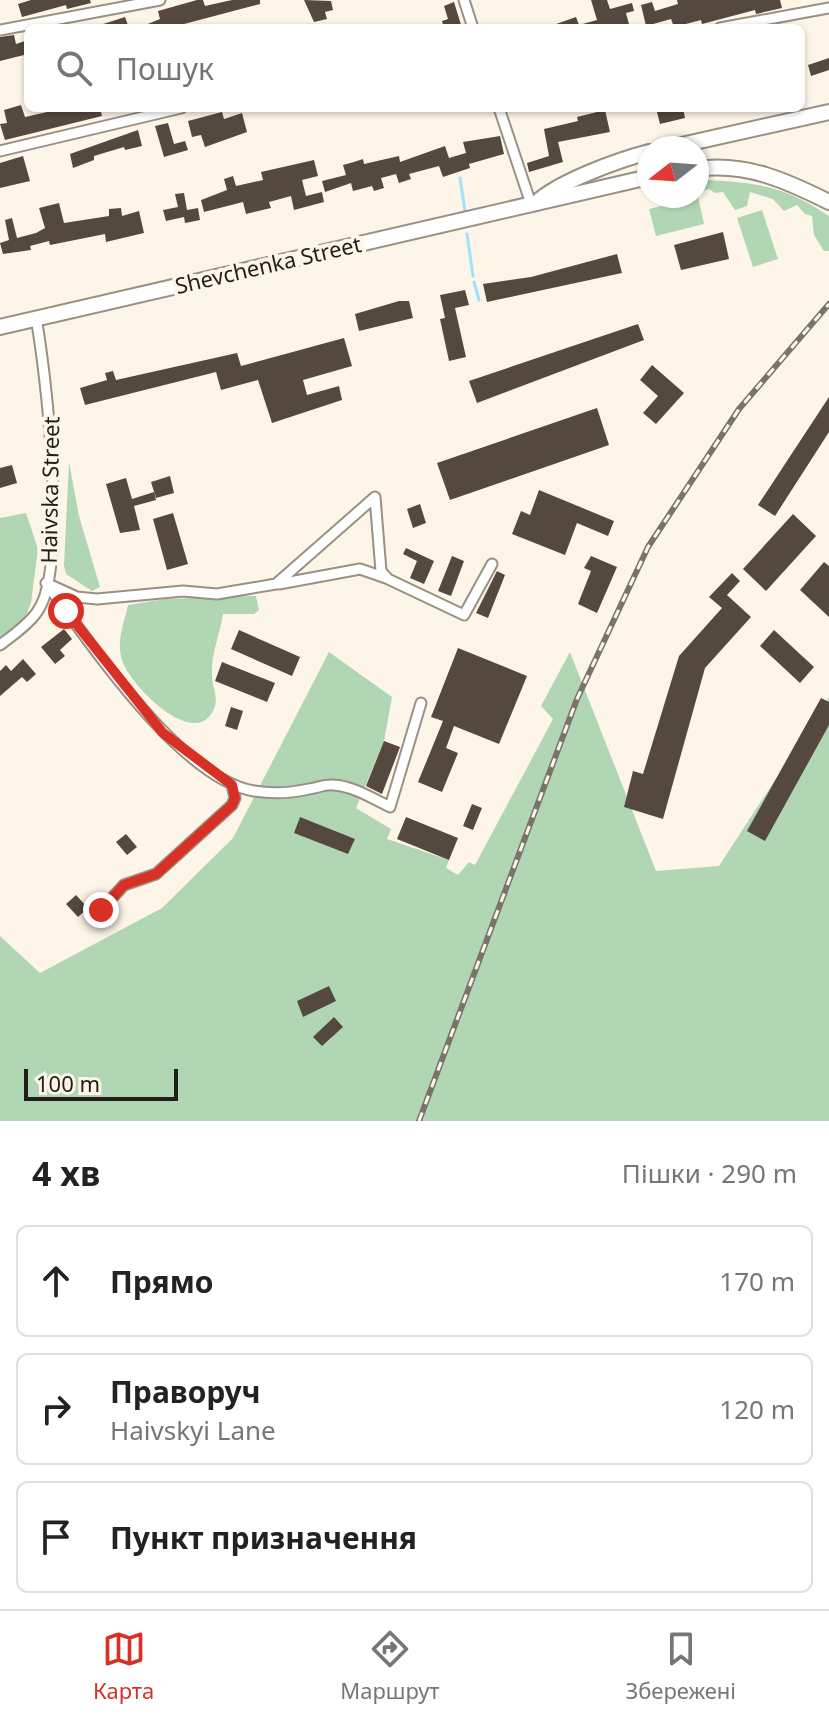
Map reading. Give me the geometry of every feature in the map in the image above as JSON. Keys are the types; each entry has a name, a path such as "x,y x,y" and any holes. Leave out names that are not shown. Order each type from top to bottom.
{"main road":[{"path":"709,139 829,112"},
{"name":"Shevchenka Street","path":"533,203 546,193 618,160 637,155"},
{"path":"709,168 732,167 780,177 829,202"},
{"name":"Shevchenka Street","path":"0,327 637,180"}],"street":[{"path":"32,24 160,0"},
{"path":"464,0 472,24"},
{"path":"742,24 829,8"},
{"path":"0,30 24,26"},
{"path":"0,151 164,112"},
{"path":"500,112 533,203"},
{"name":"Haivska Street","path":"0,645 37,612 46,583 50,543 52,421 36,318"},
{"path":"276,584 375,497 381,571 388,579"},
{"path":"46,583 77,597 97,599 183,591 217,594 360,569 464,615 492,564"},
{"path":"46,583 163,733 232,785 269,793 337,785 390,807 421,703"},
{"path":"101,910 124,885 156,874 232,805 235,798 232,785"}],"green space":[{"path":"709,180 771,188 798,198 829,216 829,251 824,251 814,235 812,216 805,214 797,205 784,211 773,199 750,192 747,206 735,210 723,192 715,193 709,189"},
{"path":"700,208 704,224 656,236 649,209"},
{"path":"762,210 778,259 753,267 737,218"},
{"path":"69,462 79,516 100,587 92,591 66,574 64,565"},
{"path":"26,513 38,549 31,603 25,618 0,638 0,518"},
{"path":"256,596 259,610 254,614 223,614 212,667 215,706 204,721 191,723 163,709 136,684 127,671 120,653 120,639 128,605 165,599"},
{"path":"329,652 392,697 384,741 356,808 391,829 387,839 449,860 446,868 458,875 469,862 475,865 553,719 541,706 570,652 656,871 719,866 829,697 829,1121 0,1121 0,936 40,973 162,908 233,838"}],"building":[{"path":"31,0 90,0 91,3 67,9 66,5 22,17 18,4"},
{"path":"197,0 203,0 205,6 232,0 260,0 260,4 184,24 148,24 160,19 158,11"},
{"path":"304,0 331,1 333,10 325,12 327,19 314,22"},
{"path":"591,0 607,0 610,9 632,3 634,11 626,13 629,24 583,24 597,20"},
{"path":"677,0 780,0 782,8 756,14 755,10 702,24 701,20 673,24 671,19 646,24 641,5 652,2 655,11 678,4"},
{"path":"454,2 461,24 443,24 442,21 448,19 444,6"},
{"path":"125,17 128,24 103,24"},
{"path":"576,17 579,24 556,24"},
{"path":"14,35 16,44 24,41 24,55 0,61 0,37"},
{"path":"829,58 829,70 811,76 808,65"},
{"path":"21,105 25,117 47,112 101,112 102,116 5,140 0,124 7,123 4,110"},
{"path":"222,112 224,119 242,113 247,132 205,147 201,135 192,137 188,121"},
{"path":"605,112 610,132 558,142 563,162 529,172 527,163 549,156 544,129 578,121 577,117"},
{"path":"657,112 684,112 685,118 660,124"},
{"path":"168,123 174,144 185,141 188,150 164,157 155,126"},
{"path":"138,130 142,146 125,150 124,147 94,156 94,160 73,168 70,154"},
{"path":"500,136 504,154 469,164 470,168 443,177 439,166 409,174 411,179 399,183 396,174 381,178 384,188 374,191 372,186 353,191 351,183 325,192 322,181 346,175 343,165 363,159 364,164 399,156 400,162 445,146 449,158 466,153 463,142"},
{"path":"23,156 30,181 0,188 0,163"},
{"path":"314,160 318,176 302,180 306,196 322,192 324,202 294,210 291,196 269,202 271,208 246,214 243,202 204,212 201,200 227,190 224,179 233,176 236,186 263,180 261,172"},
{"path":"184,193 187,210 198,208 200,220 185,223 184,217 166,221 163,210 178,207 175,194"},
{"path":"59,203 64,223 109,216 109,209 121,208 122,216 139,211 144,233 106,242 105,234 50,245 49,241 30,246 31,250 3,254 0,243 9,240 5,220 12,218 17,238 36,233 45,228 39,208"},
{"path":"723,232 729,259 681,270 674,245"},
{"path":"617,254 622,273 487,302 483,284 531,277"},
{"path":"465,290 469,305 455,308 466,357 449,361 440,319 445,318 440,295"},
{"path":"409,301 413,318 359,331 355,314"},
{"path":"638,324 644,340 477,403 469,381"},
{"path":"344,338 352,366 303,380 307,395 339,386 342,400 272,423 258,380 221,390 216,372 85,405 80,388 107,380 105,373 113,371 116,380 237,353 241,366"},
{"path":"652,365 684,393 656,424 643,413 658,396 640,380"},
{"path":"829,397 829,432 775,516 758,505"},
{"path":"597,408 609,445 450,500 437,463"},
{"path":"12,465 17,483 0,488 0,468"},
{"path":"170,476 174,493 156,498 151,482"},
{"path":"126,478 132,499 154,492 156,500 134,506 140,530 120,533 106,484"},
{"path":"539,490 614,521 608,536 577,523 565,555 512,534 521,511 530,515"},
{"path":"420,504 426,523 413,528 407,509"},
{"path":"173,513 188,564 167,570 153,519"},
{"path":"793,514 816,536 766,591 743,569"},
{"path":"406,548 434,561 424,584 410,578 417,561 403,554"},
{"path":"452,556 464,561 451,596 438,591"},
{"path":"591,556 617,567 597,613 578,604 591,571 584,568"},
{"path":"824,562 829,566 829,617 800,590"},
{"path":"497,571 505,575 488,618 476,613"},
{"path":"732,573 740,581 727,595 751,617 705,668 663,819 624,807 633,771 643,774 679,656 722,608 709,597"},
{"path":"64,629 72,639 60,650 65,656 55,664 41,647"},
{"path":"239,630 300,657 292,676 231,649"},
{"path":"774,630 814,667 800,683 760,646"},
{"path":"458,648 527,676 499,744 454,726 446,748 458,753 442,792 418,782 443,721 431,717"},
{"path":"23,659 36,674 27,682 22,677 0,696 0,671 6,665 11,671"},
{"path":"222,662 275,683 267,702 215,681"},
{"path":"821,698 829,702 829,725 765,841 747,831"},
{"path":"231,707 243,711 237,730 225,726"},
{"path":"384,741 400,747 382,794 366,786"},
{"path":"472,804 482,808 473,830 463,826"},
{"path":"300,817 355,839 348,854 294,833"},
{"path":"406,817 458,838 449,860 397,839"},
{"path":"126,834 137,847 127,855 116,842"},
{"path":"76,895 88,908 78,917 66,904"},
{"path":"329,986 336,1001 303,1017 297,1001"},
{"path":"334,1017 343,1027 322,1046 313,1037"}],"waterway":[{"path":"460,178 465,211"},
{"path":"467,234 473,276"},
{"path":"474,282 479,300"}],"railway":[{"path":"419,1121 577,699 648,547 739,409 829,304"}],"route":[{"path":"66,611 163,733 198,763 232,785 235,798 232,805 186,849 156,874 124,885 101,910"}]}
